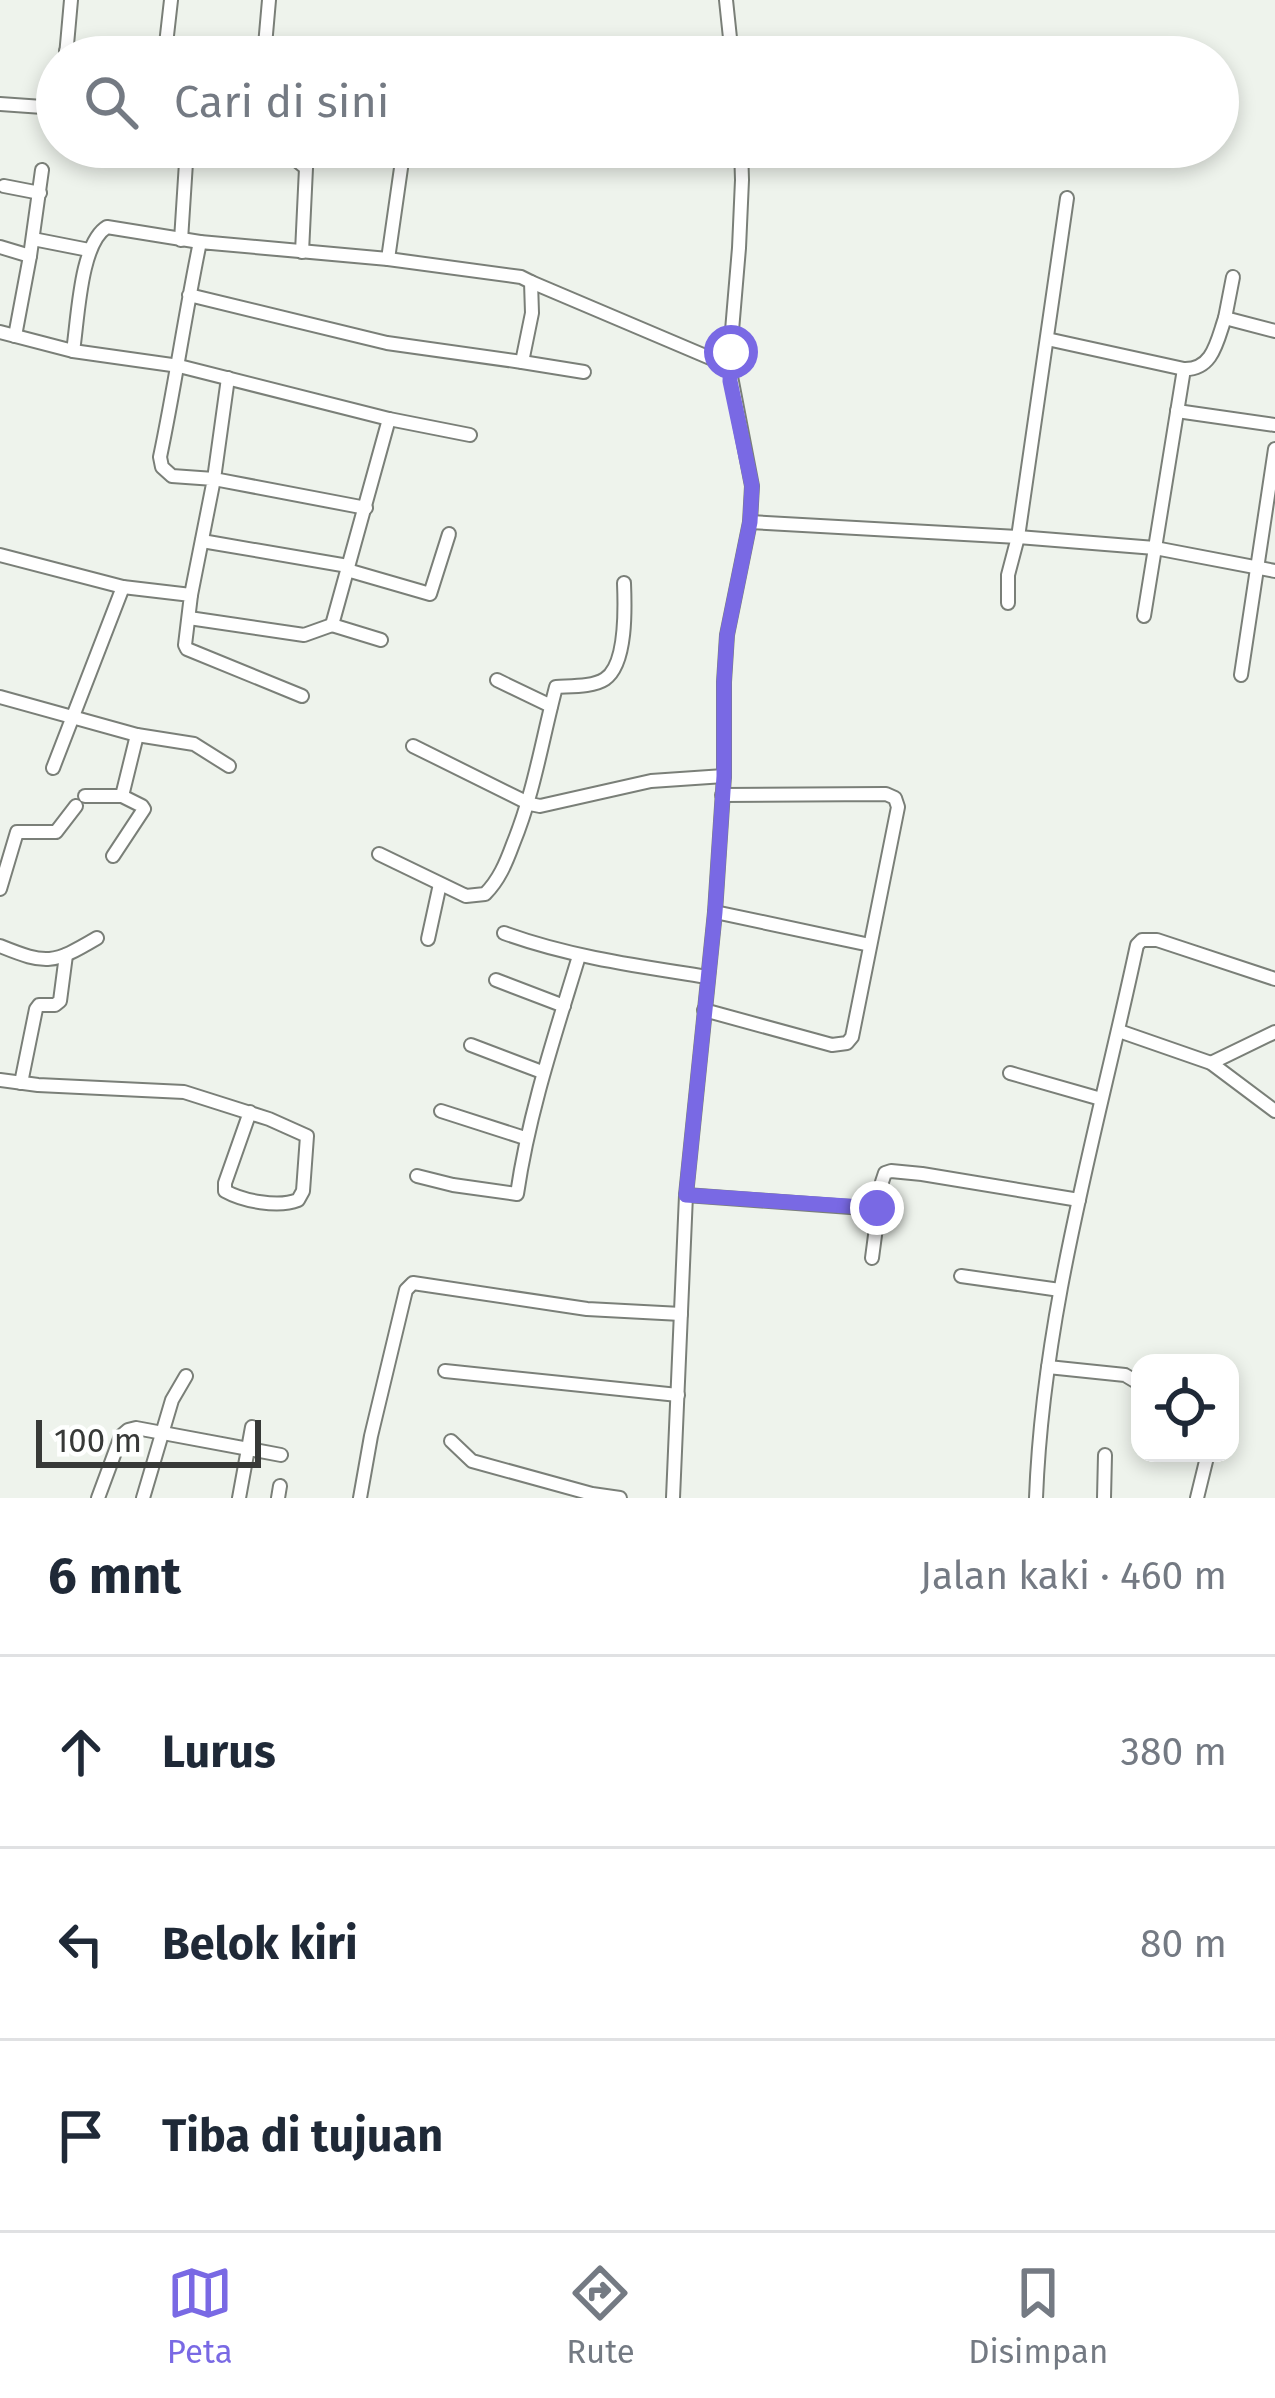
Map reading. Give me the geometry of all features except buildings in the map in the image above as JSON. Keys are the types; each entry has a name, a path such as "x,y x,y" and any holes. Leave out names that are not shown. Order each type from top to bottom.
{"street":[{"path":"68,36 71,0"},
{"path":"167,36 171,0"},
{"path":"266,36 269,0"},
{"path":"726,0 730,36"},
{"path":"0,104 36,107"},
{"path":"181,240 186,168"},
{"path":"302,252 306,168"},
{"path":"388,259 401,168"},
{"path":"673,1498 686,1195 715,912 727,635 750,522 752,486 729,366 741,168"},
{"path":"15,336 42,170"},
{"path":"4,186 40,193"},
{"path":"1008,603 1008,575 1018,537 1067,198"},
{"path":"73,351 89,250 100,230 107,227 181,240 521,277 729,366"},
{"path":"33,239 89,250"},
{"path":"200,242 160,457 162,467 172,476 214,479 366,508"},
{"path":"0,248 31,256"},
{"path":"1047,339 1196,370 1215,349 1233,278"},
{"path":"522,362 532,313 531,282"},
{"path":"189,295 387,343 584,372"},
{"path":"1225,318 1275,331"},
{"path":"0,332 73,351 179,366 470,435"},
{"path":"1144,616 1184,369"},
{"path":"228,378 185,645 302,696"},
{"path":"1178,411 1275,425"},
{"path":"332,625 389,419"},
{"path":"1241,675 1275,449"},
{"path":"750,522 1156,548 1275,571"},
{"path":"202,541 348,568 430,594 449,534"},
{"path":"0,555 123,587 191,595"},
{"path":"379,854 466,896 485,894 503,868 530,804 556,687 602,681 611,674 625,619 624,583"},
{"path":"53,768 123,587"},
{"path":"189,618 304,634 332,625 381,640"},
{"path":"497,680 551,706"},
{"path":"0,697 137,735 194,744 229,766"},
{"path":"122,796 137,735"},
{"path":"413,746 530,804 553,805 651,781 724,776"},
{"path":"704,1010 832,1045 848,1043 898,807 895,798 886,794 722,795"},
{"path":"0,826 16,832 56,832 81,801 122,796 143,809 113,856"},
{"path":"0,890 16,832"},
{"path":"428,939 440,884"},
{"path":"715,912 870,946"},
{"path":"504,933 578,956 708,977"},
{"path":"0,946 48,961 97,938"},
{"path":"1036,1498 1060,1290 1137,945 1142,940 1157,940 1275,979"},
{"path":"21,1083 36,1009 60,1001 66,955"},
{"path":"517,1194 525,1138 578,956"},
{"path":"496,980 564,1006"},
{"path":"1119,1030 1211,1063 1275,1111"},
{"path":"1211,1063 1275,1032"},
{"path":"471,1045 542,1072"},
{"path":"1010,1073 1101,1099"},
{"path":"0,1080 184,1091 250,1112 307,1136 303,1191 298,1200 287,1204 224,1192 250,1112"},
{"path":"441,1111 525,1138"},
{"path":"872,1258 883,1177 891,1171 1079,1200"},
{"path":"417,1176 534,1197"},
{"path":"686,1195 877,1208"},
{"path":"962,1276 1060,1290"},
{"path":"360,1498 406,1290 412,1283 587,1309 681,1314"},
{"path":"1048,1367 1131,1379"},
{"path":"445,1371 678,1396"},
{"path":"143,1498 172,1400 186,1376"},
{"path":"239,1498 252,1427"},
{"path":"98,1498 122,1436 136,1428 281,1456"},
{"path":"451,1441 463,1455 487,1466 620,1498"},
{"path":"1104,1498 1105,1455"},
{"path":"1197,1498 1206,1462"}],"route":[{"path":"731,352 730,381 752,486 750,522 727,635 715,912 686,1195 877,1208"}]}
